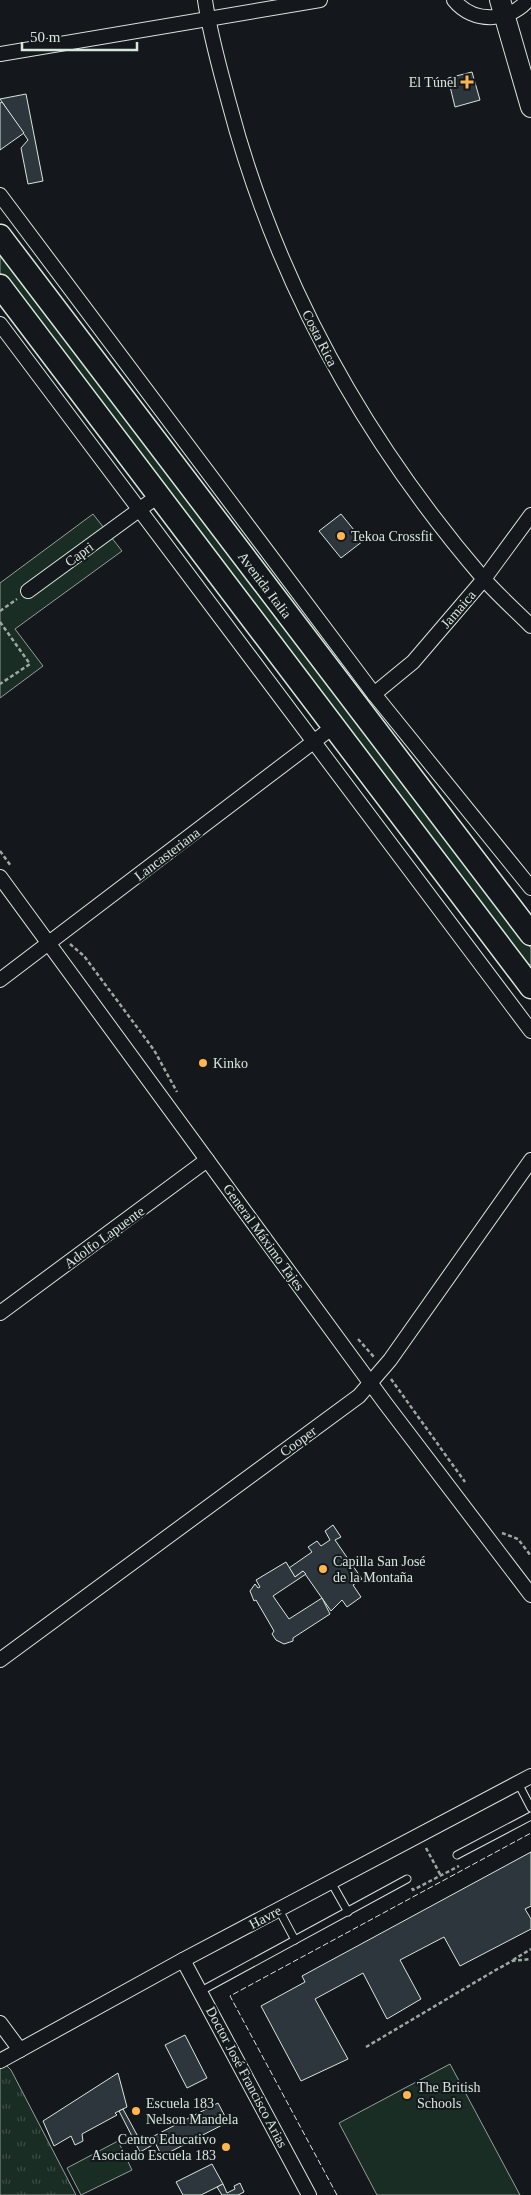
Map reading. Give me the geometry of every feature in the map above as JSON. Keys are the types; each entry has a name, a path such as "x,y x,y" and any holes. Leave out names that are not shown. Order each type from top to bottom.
{"main road":[{"name":"Avenida Italia","path":"0,236 531,934"},
{"path":"0,286 333,727 530,982"}],"street":[{"name":"Costa Rica","path":"205,0 246,166 284,268 334,368 362,417 398,470 484,579 531,626"},
{"path":"0,54 320,0"},
{"path":"454,0 466,11 478,16 502,8 520,8 528,0"},
{"path":"502,8 531,106"},
{"name":"Avenida Italia","path":"0,196 374,694 531,888"},
{"path":"0,324 530,1028"},
{"name":"Capri","path":"28,591 158,496"},
{"name":"Jamaica","path":"374,694 414,662 484,579 531,515"},
{"path":"185,571 205,557"},
{"name":"Lancasteriana","path":"0,980 333,727"},
{"name":"General Máximo Tajes","path":"0,877 371,1383 531,1596"},
{"path":"440,910 461,892"},
{"path":"469,949 490,931"},
{"path":"507,999 530,982"},
{"name":"Adolfo Lapuente","path":"0,1313 208,1160"},
{"name":"Cooper","path":"0,1660 359,1396 390,1360 531,1160"},
{"name":"Havre","path":"0,2061 183,1960 531,1776"},
{"name":"Doctor José Francisco Arias","path":"183,1960 310,2195"},
{"path":"0,2024 20,2050"}],"lane":[{"path":"518,1783 531,1808"},
{"path":"457,1855 531,1816"},
{"path":"201,1991 407,1879"},
{"path":"331,1882 348,1912"},
{"path":"279,1910 295,1940"}],"path":[{"path":"0,611 28,591"},
{"path":"0,622 30,664 0,684"},
{"path":"69,943 84,956 154,1050 180,1098"},
{"path":"357,1338 375,1358"},
{"path":"392,1380 467,1485"},
{"path":"496,1525 502,1533 518,1540 531,1556"},
{"path":"420,1836 441,1876"},
{"path":"407,1879 413,1890 462,1864 457,1855"},
{"path":"366,2047 531,1949"},
{"path":"512,1961 531,1959"}],"green space":[{"path":"0,250 531,948 531,965 527,964 0,273"},
{"path":"93,514 122,551 15,629 43,666 0,698 0,583"},
{"path":"450,2064 520,2195 377,2195 339,2123"},
{"path":"6,2065 11,2070 76,2195 0,2195 0,2068"},
{"path":"118,2141 132,2170 81,2195 67,2168"}],"building":[{"path":"472,72 480,100 455,107 448,78"},
{"path":"26,94 43,181 28,184 21,148 28,140 0,99"},
{"path":"2,102 24,133 0,150 0,103"},
{"name":"Tekoa Crossfit","path":"341,514 363,541 341,558 319,531"},
{"name":"Capilla San José de la Montaña","path":"333,1525 341,1537 335,1540 362,1579 353,1585 361,1597 347,1607 342,1600 331,1611 303,1571 295,1577 289,1568 312,1552 308,1547 317,1541 321,1546 330,1540 325,1531"},
{"name":"Capilla San José de la Montaña","path":"286,1562 295,1577 303,1571 306,1574 273,1596 289,1619 322,1598 330,1614 293,1638 293,1641 284,1644 276,1640 272,1634 274,1631 256,1600 254,1601 250,1591 255,1584 258,1588 260,1587 256,1580"},
{"path":"531,1852 531,1906 525,1909 531,1919 531,1929 460,1966 444,1937 400,1960 421,1999 387,2019 363,1973 315,1999 348,2059 301,2081 261,2006 305,1982 302,1976"},
{"path":"185,2035 207,2078 187,2088 165,2045"},
{"path":"118,2073 127,2107 115,2113 117,2115 82,2134 83,2141 75,2145 71,2136 54,2146 43,2121"},
{"path":"218,2103 228,2122 162,2156 152,2137"},
{"path":"123,2109 142,2144 153,2138 156,2143 140,2152 119,2111"},
{"path":"212,2164 223,2184 201,2195 183,2195 176,2182"},
{"path":"240,2183 244,2192 238,2195 222,2195 217,2187 223,2184 227,2193 235,2189 234,2186"}],"fence":[{"path":"337,2195 230,1996 531,1833"}],"place":[{"name":"El Túnel","path":"467,82"},
{"name":"Tekoa Crossfit","path":"341,536"},
{"name":"Kinko","path":"203,1063"},
{"name":"Capilla San José de la Montaña","path":"323,1569"},
{"name":"The British Schools","path":"407,2095"},
{"name":"Escuela 183 Nelson Mandela","path":"136,2111"},
{"name":"Centro Educativo Asociado Escuela 183","path":"226,2147"}]}
